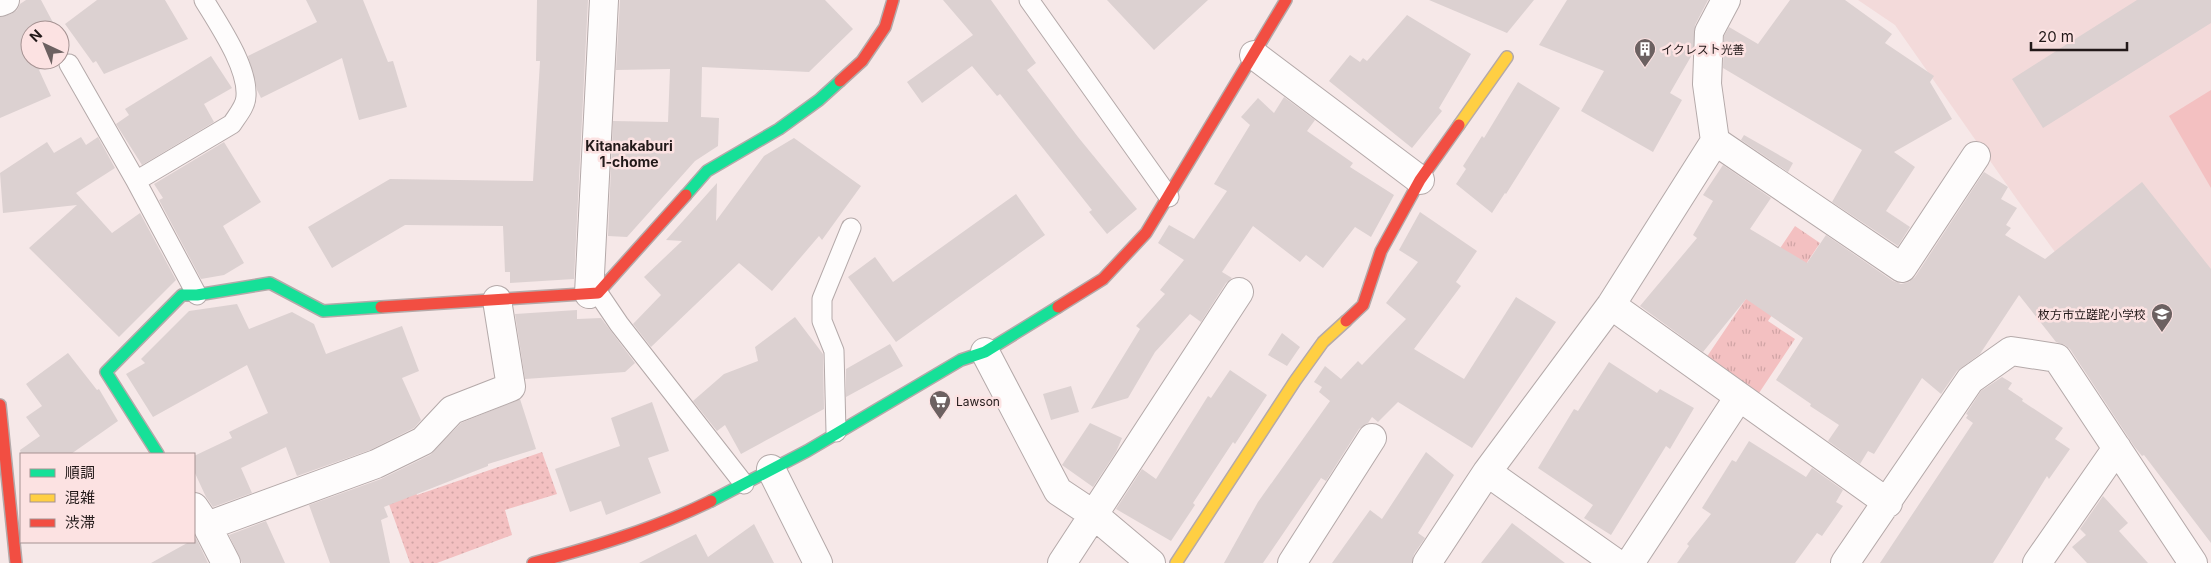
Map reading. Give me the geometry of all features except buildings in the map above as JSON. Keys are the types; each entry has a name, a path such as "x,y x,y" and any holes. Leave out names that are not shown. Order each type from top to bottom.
{"street":[{"path":"0,2 5,0"},
{"path":"594,294 604,0"},
{"path":"157,453 106,372 182,295 197,295 270,283 323,310 594,294 707,171 795,117 819,100 862,61 885,26 893,0"},
{"path":"533,563 613,542 692,511 771,470 961,360 985,352 1103,279 1146,234 1286,0"},
{"path":"1427,563 1487,472 1611,305 1716,141 1707,84 1709,32 1726,0"},
{"path":"1254,55 1420,180"},
{"path":"1176,563 1294,381 1323,342 1363,304 1381,251 1420,180 1507,57"},
{"path":"1716,141 1902,268 1976,156"},
{"path":"1062,563 1239,292"},
{"path":"226,563 200,516 376,464 423,440 452,410 511,387 497,300"},
{"path":"1611,305 1888,503"},
{"path":"1846,563 1970,380 2011,351 2057,358 2193,563"},
{"path":"985,352 1058,492 1094,515 1151,563"},
{"path":"1630,563 1739,397"},
{"path":"0,405 16,563"},
{"path":"1292,563 1372,438"},
{"path":"2037,563 2117,448"},
{"path":"771,470 818,563"},
{"path":"1487,472 1616,563"}],"lane":[{"path":"136,181 232,124 241,111 246,98 245,80 230,46 204,0"},
{"path":"1029,0 1169,196"},
{"path":"70,66 136,181 197,295"},
{"path":"836,432 834,351 822,321 822,299 851,228"},
{"path":"594,294 744,484"}],"shaded area":[{"name":"枚方市立蹉跎小学校","path":"1858,0 2211,0 2211,468 2016,198 1895,25"}],"green space":[{"path":"2211,90 2211,188 2169,116"},
{"path":"1795,226 1820,243 1768,321 1795,339 1755,399 1702,364"},
{"path":"542,452 557,494 505,510 512,535 437,563 410,563 385,493 412,484 417,495"}],"traffic: fast":[{"path":"686,195 707,171 779,129 819,100 840,81"},
{"path":"157,453 106,372 182,295 197,295 270,283 323,311 381,307"},
{"path":"711,501 807,451 961,360 985,352 1058,307"}],"traffic: slow":[{"path":"1459,125 1507,57"},
{"path":"1176,563 1295,381 1323,342 1346,321"}],"traffic: jam":[{"path":"840,81 862,61 885,27 893,0"},
{"path":"1058,307 1103,279 1146,233 1286,0"},
{"path":"1346,321 1363,305 1381,251 1420,180 1459,125"},
{"path":"381,307 598,293 686,195"},
{"path":"0,405 16,563"},
{"path":"533,563 624,536 668,520 711,501"}],"place":[{"name":"イクレスト光善","path":"1645,68"},
{"name":"枚方市立蹉跎小学校","path":"2162,333"},
{"name":"Lawson","path":"940,420"}],"district":[{"name":"Kitanakaburi 1-chome","path":"629,154"}]}
